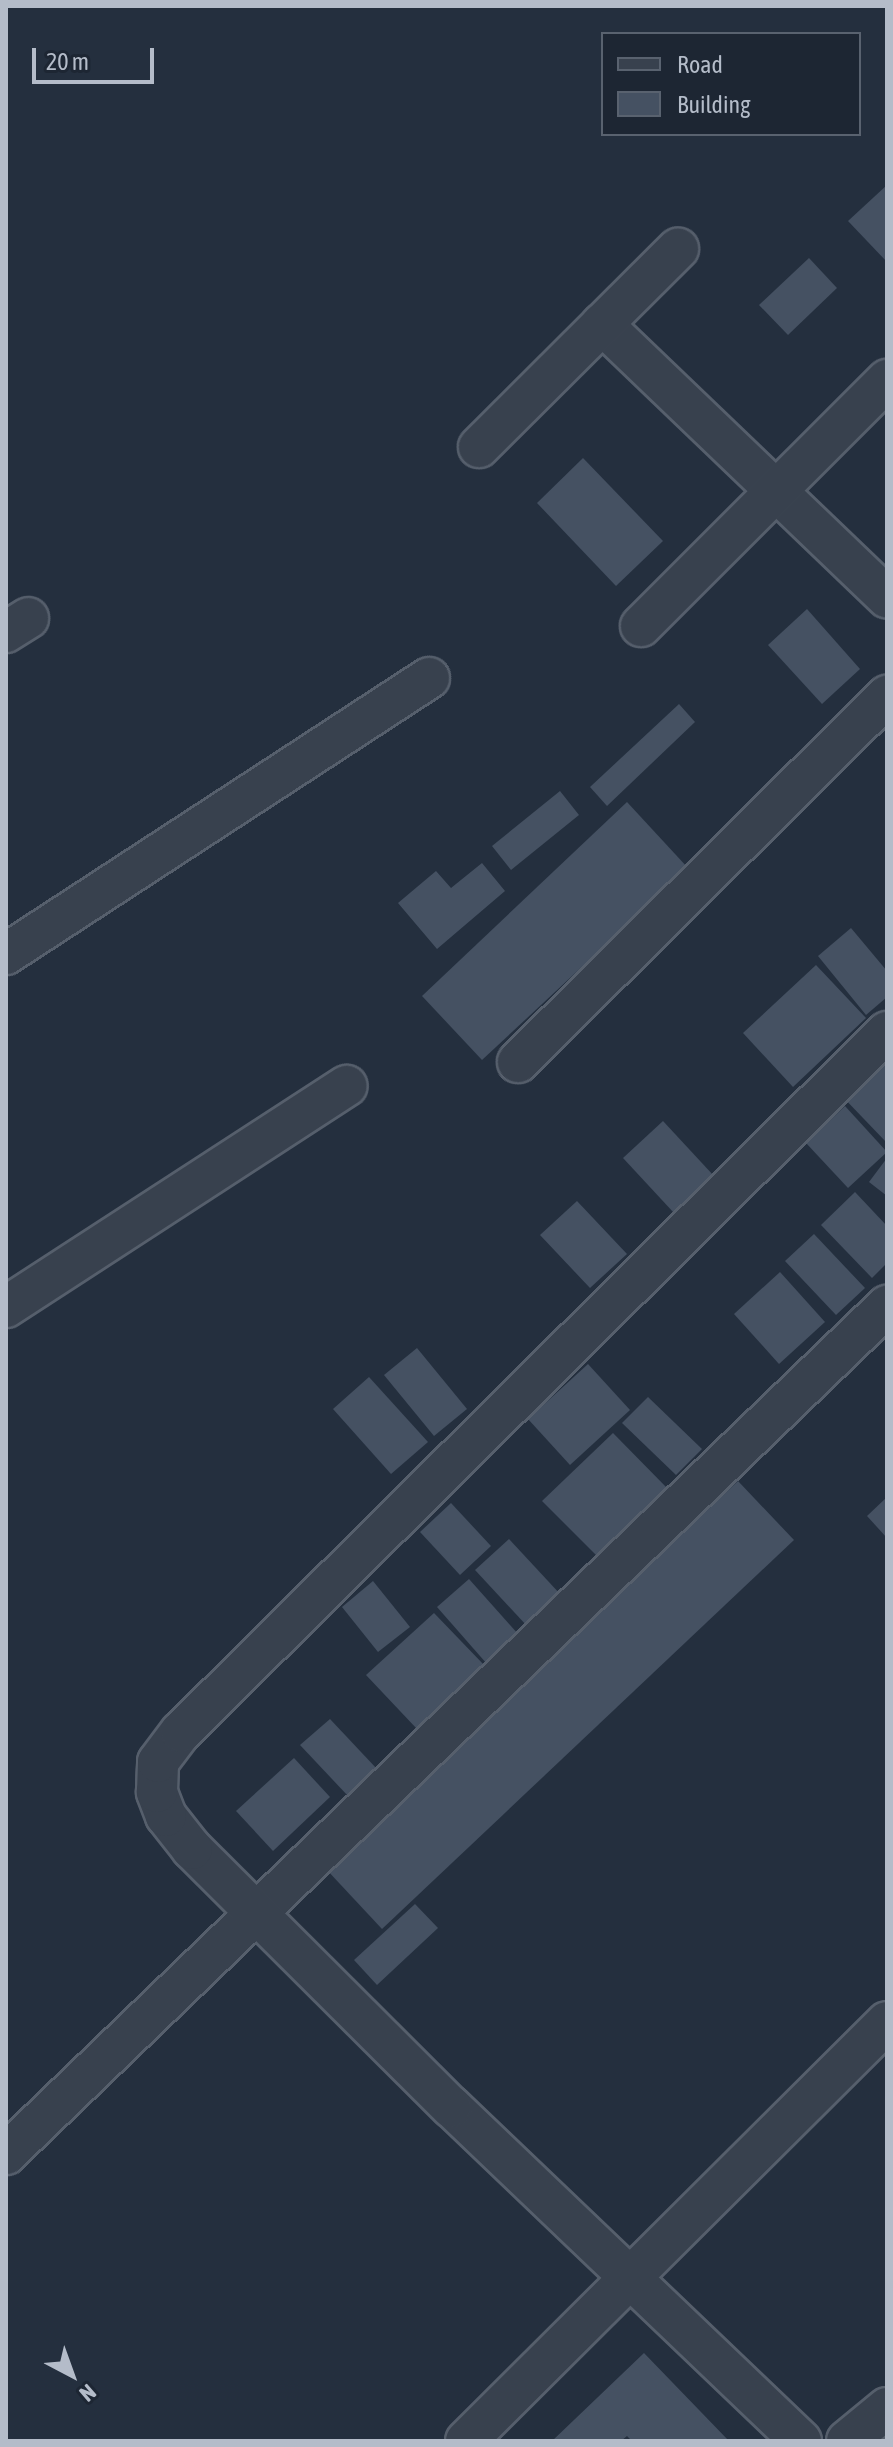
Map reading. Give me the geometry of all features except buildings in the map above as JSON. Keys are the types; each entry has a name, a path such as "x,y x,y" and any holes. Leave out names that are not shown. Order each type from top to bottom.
{"street":[{"path":"479,447 678,249"},
{"path":"602,324 778,488 887,597"},
{"path":"641,626 887,380"},
{"path":"6,954 429,678"},
{"path":"518,1062 887,696"},
{"path":"801,2441 628,2278 256,1913 166,1816 157,1792 158,1762 181,1732 887,1032"},
{"path":"6,1307 346,1086"},
{"path":"6,2154 887,1306"},
{"path":"466,2441 887,2022"},
{"path":"847,2441 887,2408"}]}
